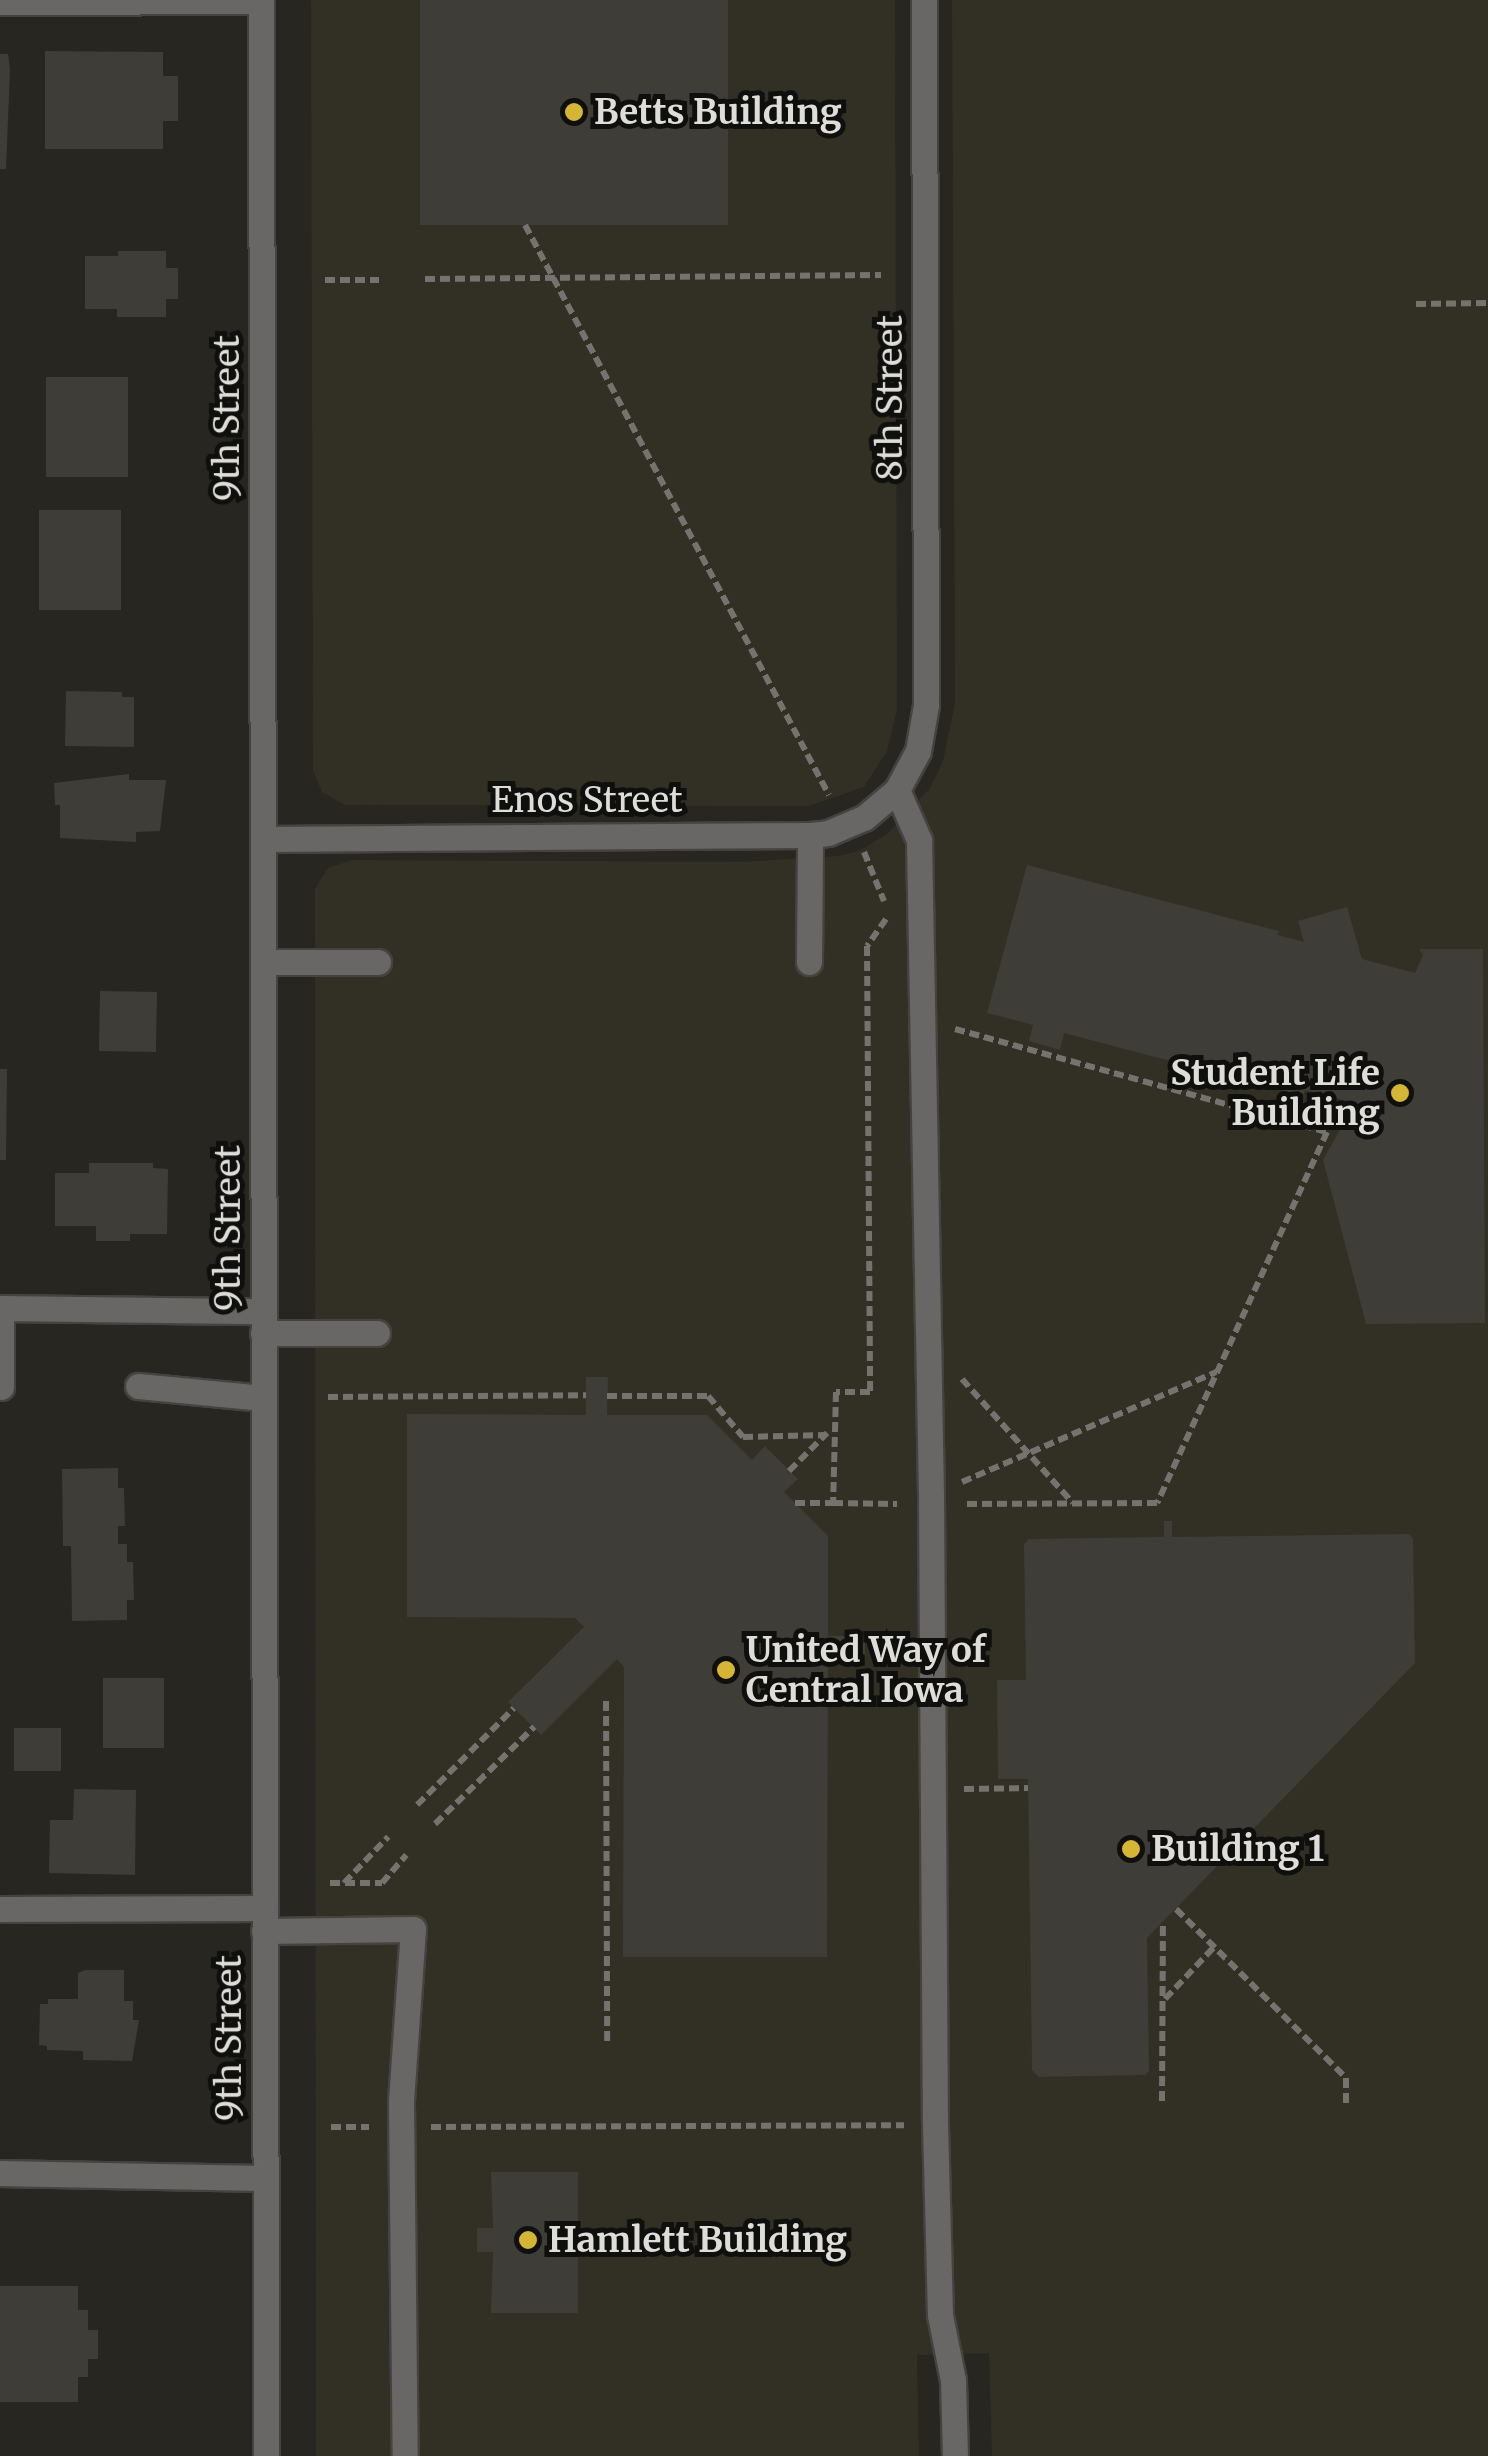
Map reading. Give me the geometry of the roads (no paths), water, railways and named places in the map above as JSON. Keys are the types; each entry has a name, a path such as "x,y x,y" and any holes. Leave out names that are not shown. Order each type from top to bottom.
{"street":[{"path":"0,2 260,0"},
{"name":"9th Street","path":"260,0 266,2456"},
{"name":"8th Street","path":"897,790 918,751 926,705 924,0"},
{"name":"Enos Street","path":"264,839 810,835 828,833 864,818 897,790"},
{"path":"897,790 919,840 931,1500 935,2124 940,2315 953,2380 955,2456"},
{"path":"809,962 810,835"},
{"path":"264,962 378,962"},
{"path":"1,1387 0,1308 263,1322 377,1333"},
{"path":"138,1386 263,1398"},
{"path":"0,1910 264,1919 413,1929 401,2101 405,2456"},
{"path":"0,2173 264,2178"}],"place":[{"name":"Betts Building","path":"574,112"},
{"name":"Student Life Building","path":"1400,1093"},
{"name":"United Way of Central Iowa","path":"726,1670"},
{"name":"Building 1","path":"1131,1849"},
{"name":"Hamlett Building","path":"528,2240"}]}
